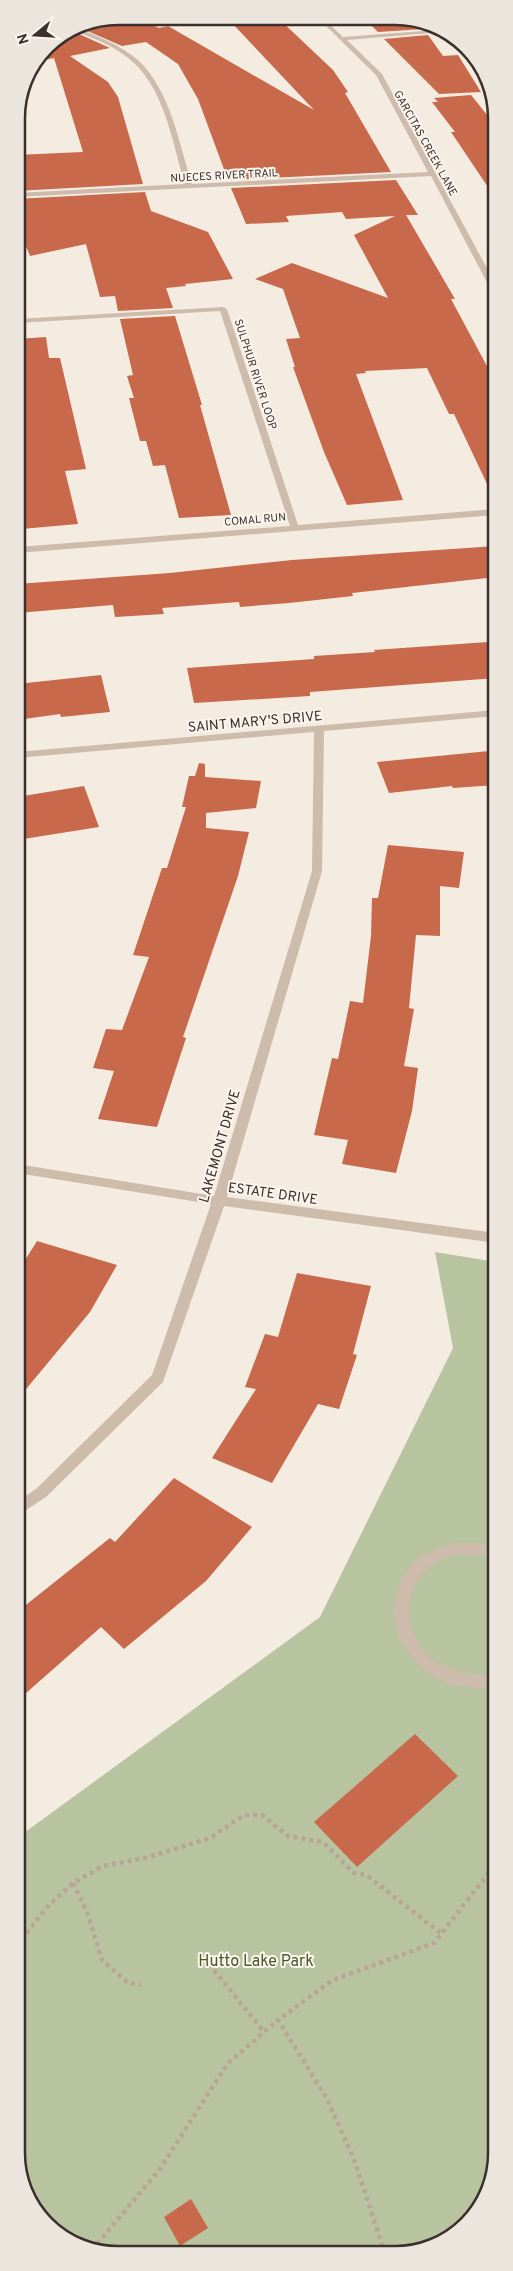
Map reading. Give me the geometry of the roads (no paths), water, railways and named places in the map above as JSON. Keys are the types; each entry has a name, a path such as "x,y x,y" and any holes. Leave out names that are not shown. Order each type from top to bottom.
{"street":[{"name":"GARCITAS CREEK LANE","path":"327,25 379,74 488,277"},
{"path":"82,32 104,42 137,63 154,84 189,186"},
{"path":"342,40 431,32"},
{"name":"NUECES RIVER TRAIL","path":"25,195 433,174"},
{"name":"SULPHUR RIVER LOOP","path":"25,320 223,309 295,528"},
{"name":"COMAL RUN","path":"25,549 488,513"},
{"name":"SAINT MARY'S DRIVE","path":"25,754 488,714"},
{"name":"LAKEMONT DRIVE","path":"25,1504 41,1493 158,1378 219,1201 317,871 319,730"},
{"name":"ESTATE DRIVE","path":"25,1169 219,1201 488,1237"},
{"path":"488,1549 458,1547 438,1554 420,1564 408,1580 400,1598 400,1617 405,1637 416,1655 434,1670 454,1680 477,1685 488,1684"}],"park label":[{"name":"Hutto Lake Park","path":"256,1960"}]}
